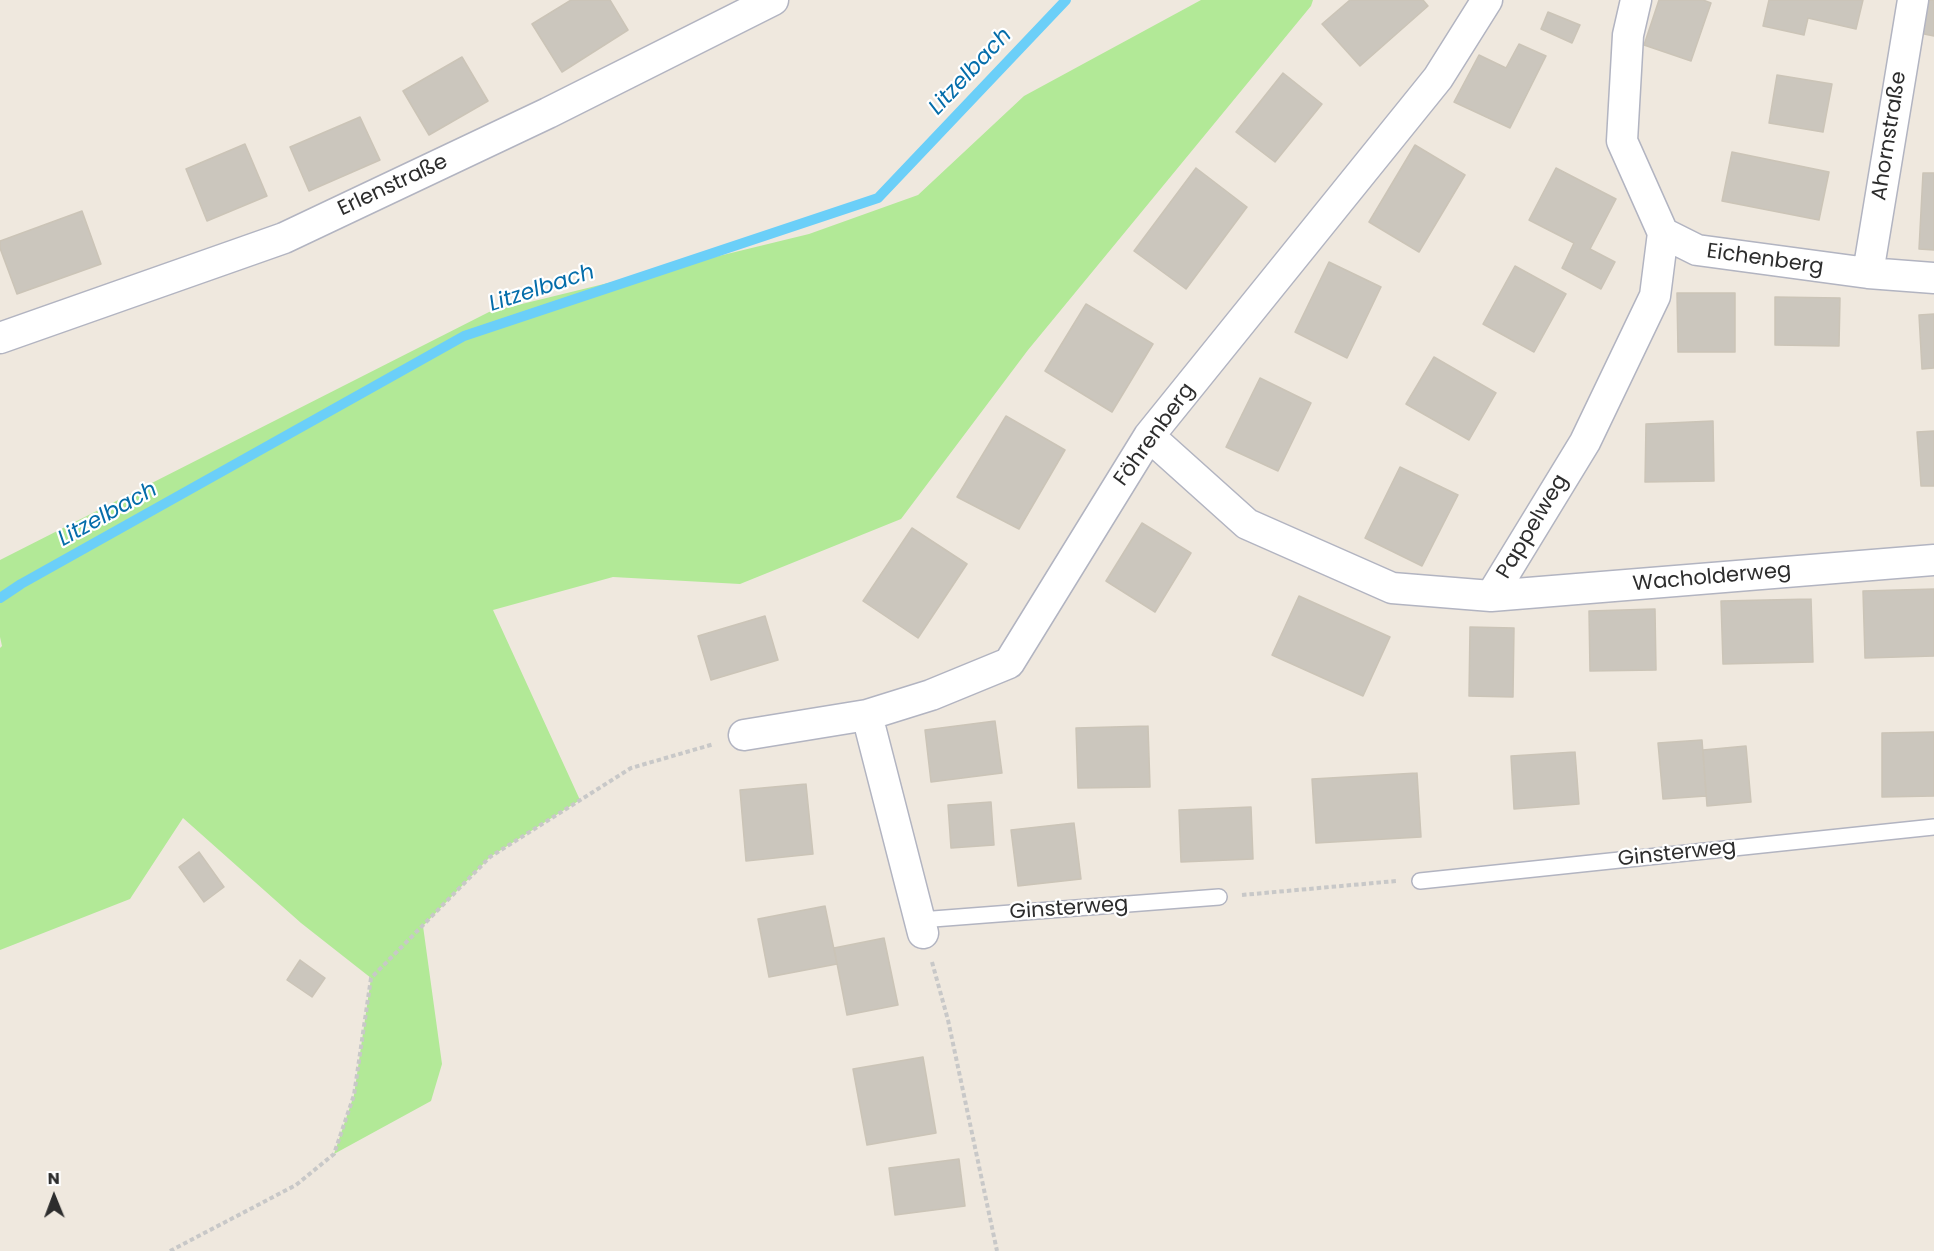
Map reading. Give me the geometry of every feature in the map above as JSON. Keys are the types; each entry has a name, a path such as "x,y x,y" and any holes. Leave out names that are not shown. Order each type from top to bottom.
{"street":[{"name":"Erlenstraße","path":"0,338 284,238 548,113 772,0"},
{"name":"Föhrenberg","path":"744,735 867,715 931,695 1009,663 1149,436 1438,78 1487,0"},
{"path":"1636,0 1628,35 1622,141 1663,232"},
{"name":"Ahornstraße","path":"1868,273 1913,0"},
{"name":"Pappelweg","path":"1149,436 1247,524 1392,588 1491,596 1585,442 1650,307 1655,296 1663,232"},
{"name":"Eichenberg","path":"1663,232 1697,250 1868,273 1934,278"},
{"name":"Wacholderweg","path":"1491,596 1934,561"},
{"path":"867,715 922,926"}],"lane":[{"name":"Ginsterweg","path":"1420,881 1934,827"},
{"name":"Ginsterweg","path":"922,926 1219,897"}],"path":[{"path":"170,1251 296,1185 333,1154 354,1098 371,978 490,857 631,768 744,735"},
{"path":"1219,897 1398,881"},
{"path":"922,926 948,1020 997,1251"}],"green space":[{"path":"1201,0 1313,0 1311,6 1028,350 901,519 740,584 613,577 493,610 580,800 490,857 423,926 442,1064 431,1101 334,1154 354,1095 371,978 301,923 183,818 130,899 0,950 0,648 2,646 0,560 489,312 809,234 918,195 1024,96"}],"building":[{"path":"571,0 610,0 628,30 562,72 532,24"},
{"path":"1350,0 1423,0 1428,6 1360,66 1322,24"},
{"path":"1659,0 1703,0 1711,3 1691,61 1644,45"},
{"path":"1769,0 1863,0 1856,29 1808,18 1804,35 1763,26"},
{"path":"1926,0 1934,0 1934,36 1919,33"},
{"path":"1548,12 1580,25 1572,43 1541,29"},
{"path":"1519,44 1546,56 1510,128 1454,102 1479,55 1506,68"},
{"path":"462,57 488,101 429,135 403,91"},
{"path":"1283,73 1322,104 1275,162 1236,132"},
{"path":"1777,75 1832,84 1823,132 1769,123"},
{"path":"360,117 380,160 309,191 290,147"},
{"path":"245,144 267,196 207,221 186,169"},
{"path":"1415,145 1465,175 1419,252 1369,222"},
{"path":"1732,152 1829,172 1819,220 1722,201"},
{"path":"1196,168 1247,207 1186,289 1134,251"},
{"path":"1556,168 1616,199 1590,249 1615,262 1601,289 1562,268 1574,243 1529,220"},
{"path":"1923,173 1934,173 1934,250 1919,249"},
{"path":"82,211 101,264 17,294 0,248 0,241"},
{"path":"1329,262 1381,287 1347,358 1295,332"},
{"path":"1515,266 1566,294 1534,352 1483,324"},
{"path":"1677,293 1735,293 1735,352 1678,352"},
{"path":"1775,297 1840,298 1839,346 1775,345"},
{"path":"1086,304 1153,344 1112,412 1045,371"},
{"path":"1934,314 1934,368 1922,369 1919,315"},
{"path":"1434,357 1496,393 1469,440 1406,404"},
{"path":"1260,378 1311,403 1278,471 1226,447"},
{"path":"1006,416 1065,450 1019,529 957,497"},
{"path":"1713,421 1714,481 1645,482 1646,424"},
{"path":"1934,431 1934,486 1921,486 1917,432"},
{"path":"1400,467 1458,495 1422,566 1365,538"},
{"path":"1142,523 1191,553 1155,612 1106,581"},
{"path":"912,528 967,564 918,638 863,601"},
{"path":"1934,589 1934,656 1865,658 1863,591"},
{"path":"1299,596 1390,637 1363,696 1272,655"},
{"path":"1811,599 1813,662 1723,664 1721,601"},
{"path":"1655,609 1656,670 1590,671 1589,611"},
{"path":"765,616 778,660 711,680 698,636"},
{"path":"1470,627 1514,628 1513,697 1469,696"},
{"path":"995,721 1002,773 931,782 925,730"},
{"path":"1148,726 1150,787 1078,788 1076,728"},
{"path":"1934,732 1934,796 1882,797 1882,733"},
{"path":"1702,740 1706,796 1663,799 1658,743"},
{"path":"1746,746 1751,802 1707,806 1703,750"},
{"path":"1575,752 1579,804 1514,809 1511,756"},
{"path":"1417,773 1421,837 1316,843 1312,779"},
{"path":"806,784 813,854 746,861 740,790"},
{"path":"991,802 994,845 951,848 948,805"},
{"path":"1251,807 1253,859 1181,862 1179,810"},
{"path":"1074,823 1081,879 1018,886 1011,830"},
{"path":"199,852 224,887 204,902 179,867"},
{"path":"825,906 837,964 769,977 758,919"},
{"path":"884,938 898,1005 847,1015 834,948"},
{"path":"300,960 325,978 312,997 287,980"},
{"path":"923,1057 936,1133 867,1145 853,1069"},
{"path":"959,1159 965,1206 895,1215 889,1168"}],"waterway":[{"name":"Litzelbach","path":"0,598 21,584 464,336 878,198 1066,0"}]}
